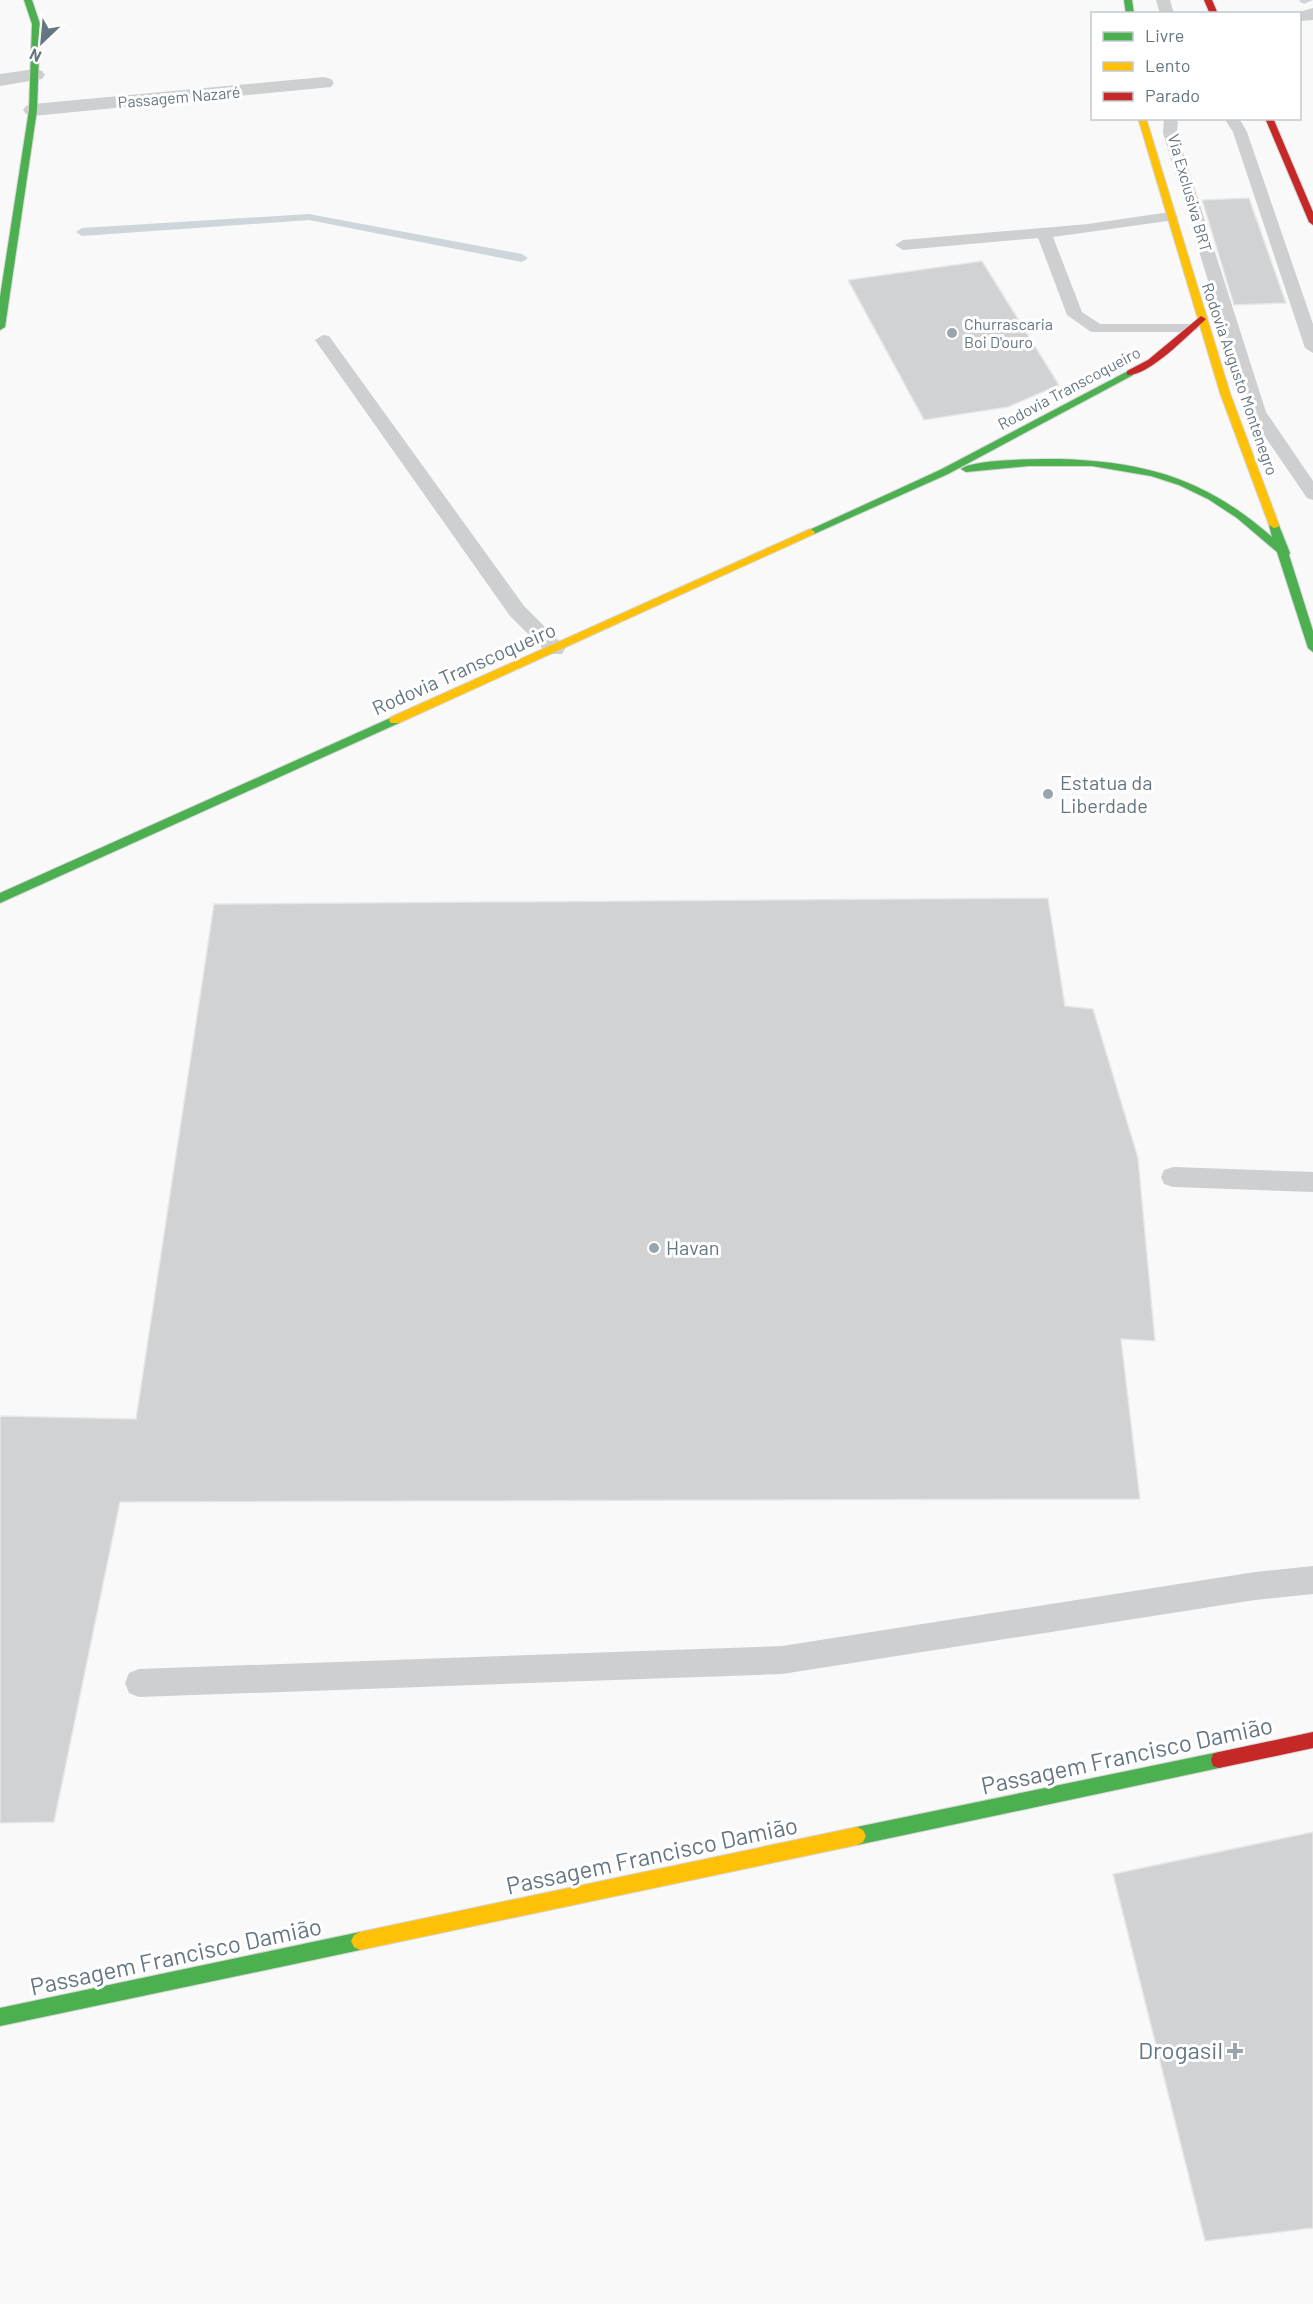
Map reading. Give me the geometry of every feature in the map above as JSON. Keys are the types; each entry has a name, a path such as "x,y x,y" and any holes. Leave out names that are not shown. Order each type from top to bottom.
{"main road":[{"path":"0,327 33,110 36,24 28,0"},
{"name":"Rodovia Augusto Montenegro","path":"1143,120 1170,217 1196,323 1285,553 1313,648"},
{"path":"1270,120 1313,222"},
{"name":"Rodovia Transcoqueiro","path":"0,898 944,472 1151,362 1196,323"},
{"name":"Rodovia Transcoqueiro","path":"944,472 988,465 1076,461 1114,462 1161,473 1195,486 1216,499 1262,531 1285,553"},
{"name":"Passagem Francisco Damião","path":"0,2017 1313,1740"}],"street":[{"path":"0,80 35,75"},
{"name":"Passagem Nazaré","path":"33,110 324,83"}],"lane":[{"name":"Via Exclusiva BRT","path":"1171,120 1170,133 1257,412 1313,494"},
{"path":"1231,120 1240,132 1313,348"},
{"path":"903,245 1170,217"},
{"path":"1044,232 1075,315 1097,329 1196,323"},
{"path":"323,340 517,611 555,649"},
{"path":"1173,1177 1313,1182"},
{"path":"139,1683 782,1660 1255,1586 1313,1580"}],"building":[{"path":"1249,198 1286,303 1234,305 1202,200"},
{"name":"Churrascaria Boi D'ouro","path":"982,261 1059,385 1008,407 924,420 848,280"},
{"name":"Havan","path":"1048,898 1065,1006 1093,1009 1138,1158 1155,1341 1121,1339 1140,1499 120,1502 54,1822 0,1823 0,1416 136,1419 214,904"},
{"name":"Drogasil","path":"1313,1832 1313,2228 1205,2241 1113,1874"}],"waterway":[{"path":"1304,1 1308,0"},
{"path":"82,232 309,217 522,258"}],"traffic: fast":[{"path":"0,327 33,110 36,24 28,0"},
{"path":"1128,0 1130,12"},
{"path":"810,532 944,472 1130,373"},
{"path":"966,469 1060,462 1122,466 1153,473 1183,483 1232,509 1285,553"},
{"path":"1274,525 1313,648"},
{"path":"0,898 395,720"},
{"path":"857,1836 1219,1760"},
{"path":"0,2017 360,1941"}],"traffic: slow":[{"path":"1143,120 1225,393 1274,525"},
{"path":"395,720 810,532"},
{"path":"360,1941 857,1836"}],"traffic: jam":[{"path":"1208,0 1213,12"},
{"path":"1270,120 1313,222"},
{"path":"1130,373 1151,362 1201,319"},
{"path":"1219,1760 1313,1740"}],"place":[{"name":"Churrascaria Boi D'ouro","path":"952,333"},
{"name":"Estatua da Liberdade","path":"1048,794"},
{"name":"Havan","path":"654,1248"},
{"name":"Drogasil","path":"1235,2051"}]}
